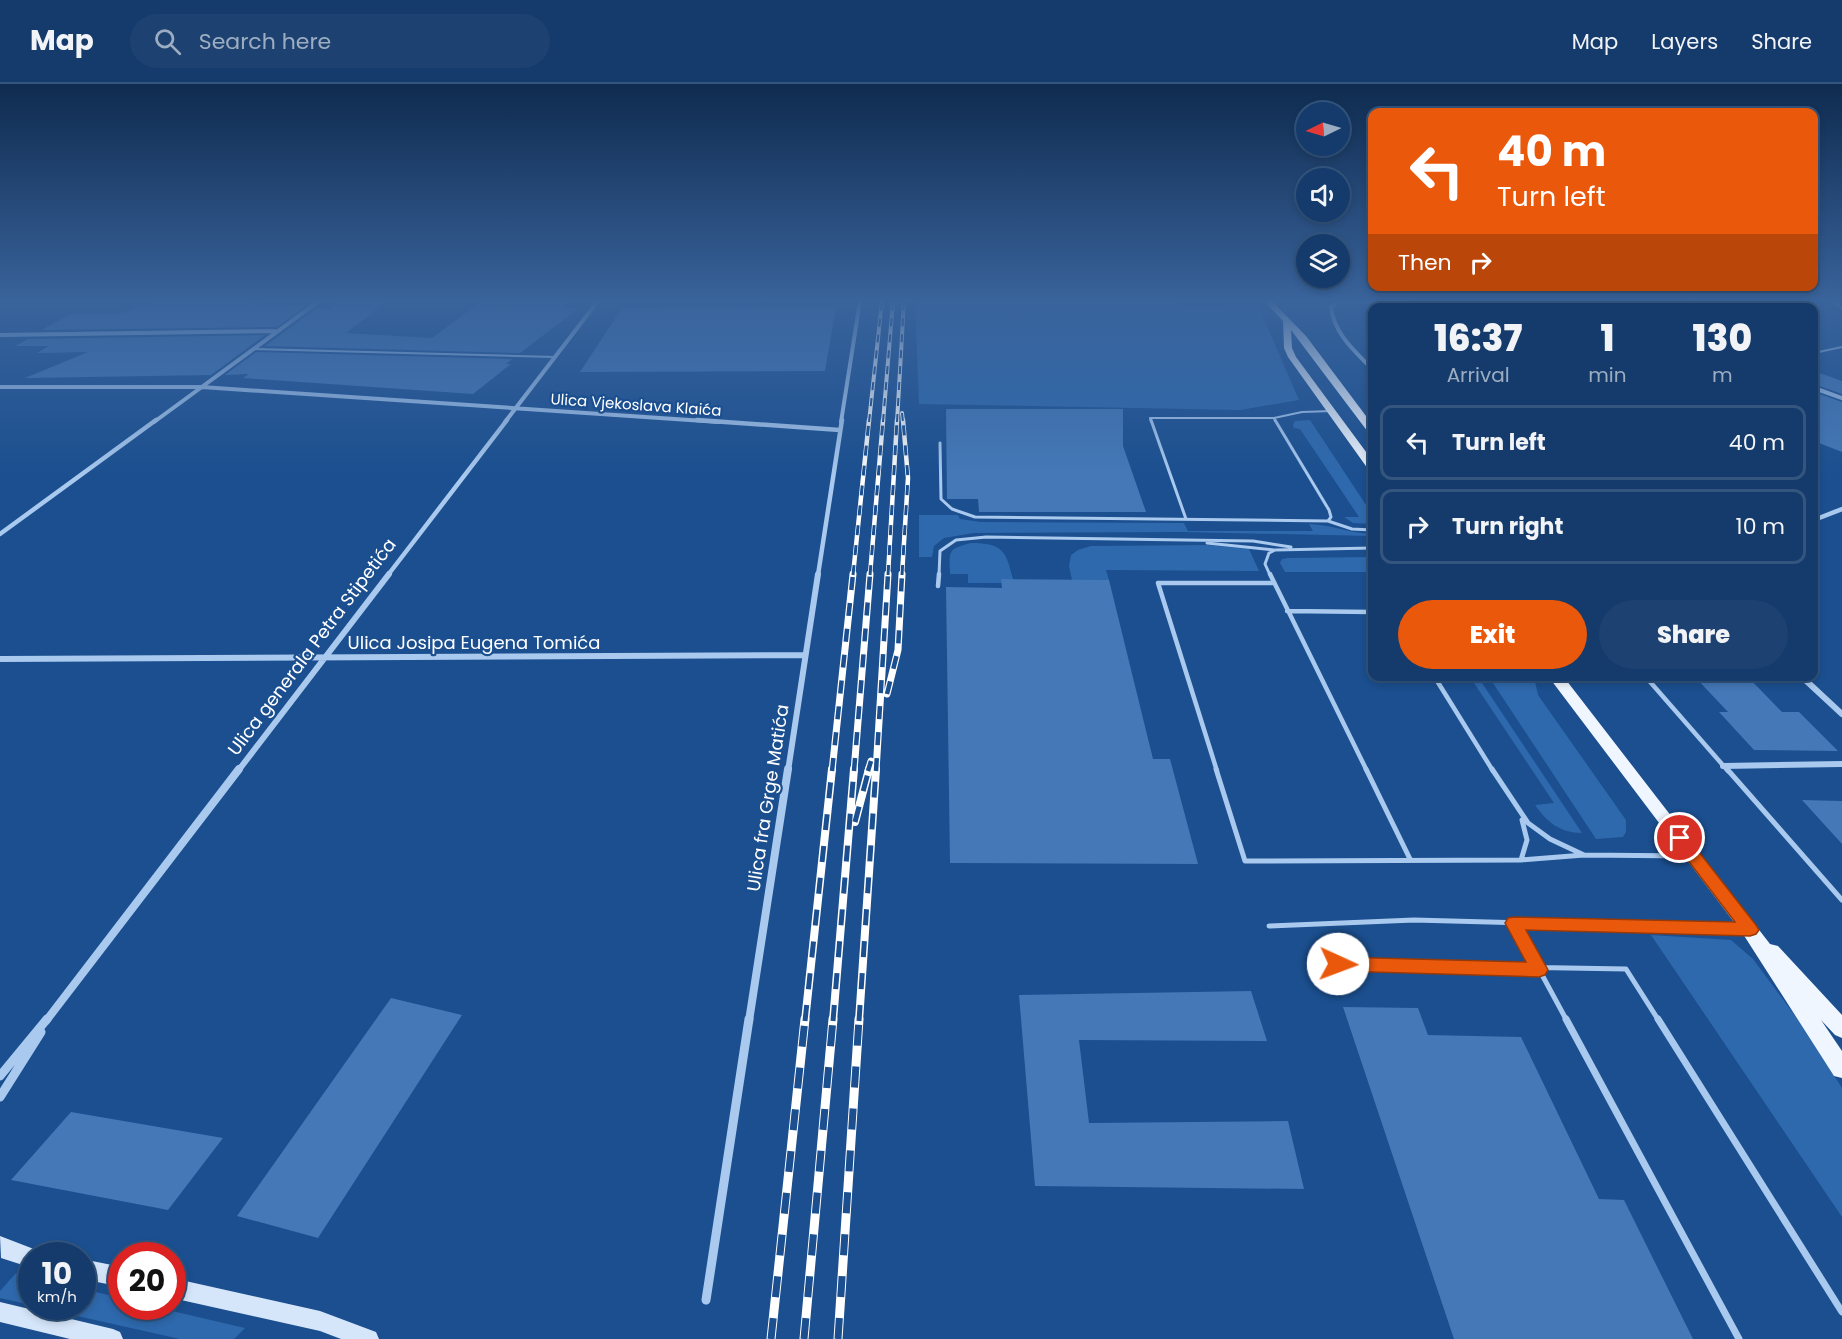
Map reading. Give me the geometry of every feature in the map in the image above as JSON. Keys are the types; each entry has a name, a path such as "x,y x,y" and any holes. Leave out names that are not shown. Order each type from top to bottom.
{"main road":[{"path":"1294,360 1368,461"},
{"path":"1319,360 1368,425"},
{"path":"1559,681 1750,930 1842,1069"},
{"path":"1750,930 1842,1029"},
{"path":"0,1246 18,1254"},
{"path":"186,1291 320,1321 369,1339"},
{"path":"0,1312 113,1339"}],"street":[{"path":"0,534 240,360"},
{"name":"Ulica generala Petra Stipetića","path":"0,1076 53,1012 552,360"},
{"name":"Ulica fra Grge Matića","path":"706,1300 851,360"},
{"name":"Ulica Vjekoslava Klaića","path":"0,387 202,387 840,430"},
{"path":"1818,389 1842,398"},
{"path":"1818,518 1842,509"},
{"name":"Ulica Josipa Eugena Tomića","path":"0,659 805,655"},
{"path":"1806,681 1842,714"},
{"path":"1724,766 1842,764"},
{"name":"Ulica generala Petra Stipetića","path":"0,1097 53,1012"}],"lane":[{"path":"1186,519 1150,418 1274,418 1302,412 1332,411"},
{"path":"1274,418 1329,510 1331,517 1328,521"},
{"path":"940,443 941,499 945,505 960,513 975,517 1328,521 1352,529 1368,530"},
{"path":"938,586 940,551 956,540 986,537 1257,540 1298,549"},
{"path":"1193,541 1275,550 1368,548"},
{"path":"1275,550 1269,553 1265,564 1410,859"},
{"path":"1274,583 1158,583 1245,861 1521,860 1584,855 1693,856"},
{"path":"1287,611 1368,612"},
{"path":"1437,681 1521,816 1531,827 1547,837 1584,855"},
{"path":"1649,681 1842,900"},
{"path":"1521,816 1528,842 1527,851 1521,860"},
{"path":"1269,926 1414,920 1750,930"},
{"path":"1514,923 1739,1339"},
{"path":"1315,964 1539,970 1626,969 1842,1312"}],"shaded area":[{"path":"917,360 1282,360 1299,400 1240,410 919,404"},
{"path":"1310,420 1368,508 1368,524 1353,523 1344,517 1359,517 1300,429 1294,428 1295,421"},
{"path":"919,515 958,515 960,519 981,522 1184,523 1188,531 1313,531 1309,524 1368,534 1368,536 1183,532 974,533 944,538 934,546 932,557 919,557"},
{"path":"971,543 982,543 1001,550 1008,562 1013,579 1002,583 968,583 968,574 950,574 950,555 954,549"},
{"path":"1207,545 1249,549 1259,571 1106,570 1109,580 1072,580 1069,566 1071,555 1091,546"},
{"path":"1368,557 1368,572 1285,572 1280,563 1282,559"},
{"path":"1473,681 1481,681 1582,833 1561,829 1544,817 1535,805 1554,803"},
{"path":"1492,681 1535,681 1538,695 1626,820 1626,832 1623,837 1596,839"},
{"path":"1651,935 1731,940 1753,959 1796,1017 1842,1088 1842,1217"},
{"path":"18,1274 18,1302 0,1298 0,1291"},
{"path":"96,1292 108,1295 108,1320 186,1320 186,1314 245,1328 234,1339 180,1339 95,1320"}],"building":[{"path":"70,360 232,360 211,375 25,378"},
{"path":"246,360 511,360 506,364 511,364 473,394 243,378 249,374 225,375"},
{"path":"588,360 827,360 825,371 580,372"},
{"path":"1818,372 1842,381 1842,394 1818,385"},
{"path":"1818,393 1842,402 1842,452 1818,443"},
{"path":"946,409 1123,409 1123,446 1146,512 979,512 978,499 947,499"},
{"path":"1001,579 1109,580 1153,759 1170,759 1198,864 950,863 946,587 1002,588"},
{"path":"1699,681 1752,681 1782,712 1799,712 1838,751 1754,750 1719,712 1728,712"},
{"path":"1802,800 1842,801 1842,844"},
{"path":"1251,991 1267,1041 1079,1040 1089,1123 1288,1121 1304,1189 1035,1186 1019,995"},
{"path":"391,998 462,1015 318,1238 237,1216"},
{"path":"1343,1007 1418,1008 1428,1035 1521,1037 1599,1199 1624,1200 1693,1339 1454,1339"},
{"path":"71,1112 223,1138 168,1210 11,1180"}],"railway":[{"path":"869,422 876,360"},
{"path":"883,422 888,360"},
{"path":"897,422 901,360"},
{"path":"902,413 903,422"},
{"path":"853,575 869,420"},
{"path":"870,575 883,420"},
{"path":"888,575 897,420"},
{"path":"902,575 908,478 903,420"},
{"path":"832,771 853,574"},
{"path":"854,771 870,574"},
{"path":"876,771 888,574"},
{"path":"887,694 898,650 902,574"},
{"path":"868,771 871,761"},
{"path":"805,1021 832,769"},
{"path":"833,1021 854,769"},
{"path":"855,822 869,769"},
{"path":"859,1021 876,769"},
{"path":"771,1339 805,1019"},
{"path":"804,1339 833,1019"},
{"path":"838,1339 859,1019"}],"route":[{"path":"1338,964 1539,970 1514,923 1750,930 1680,838"}]}
